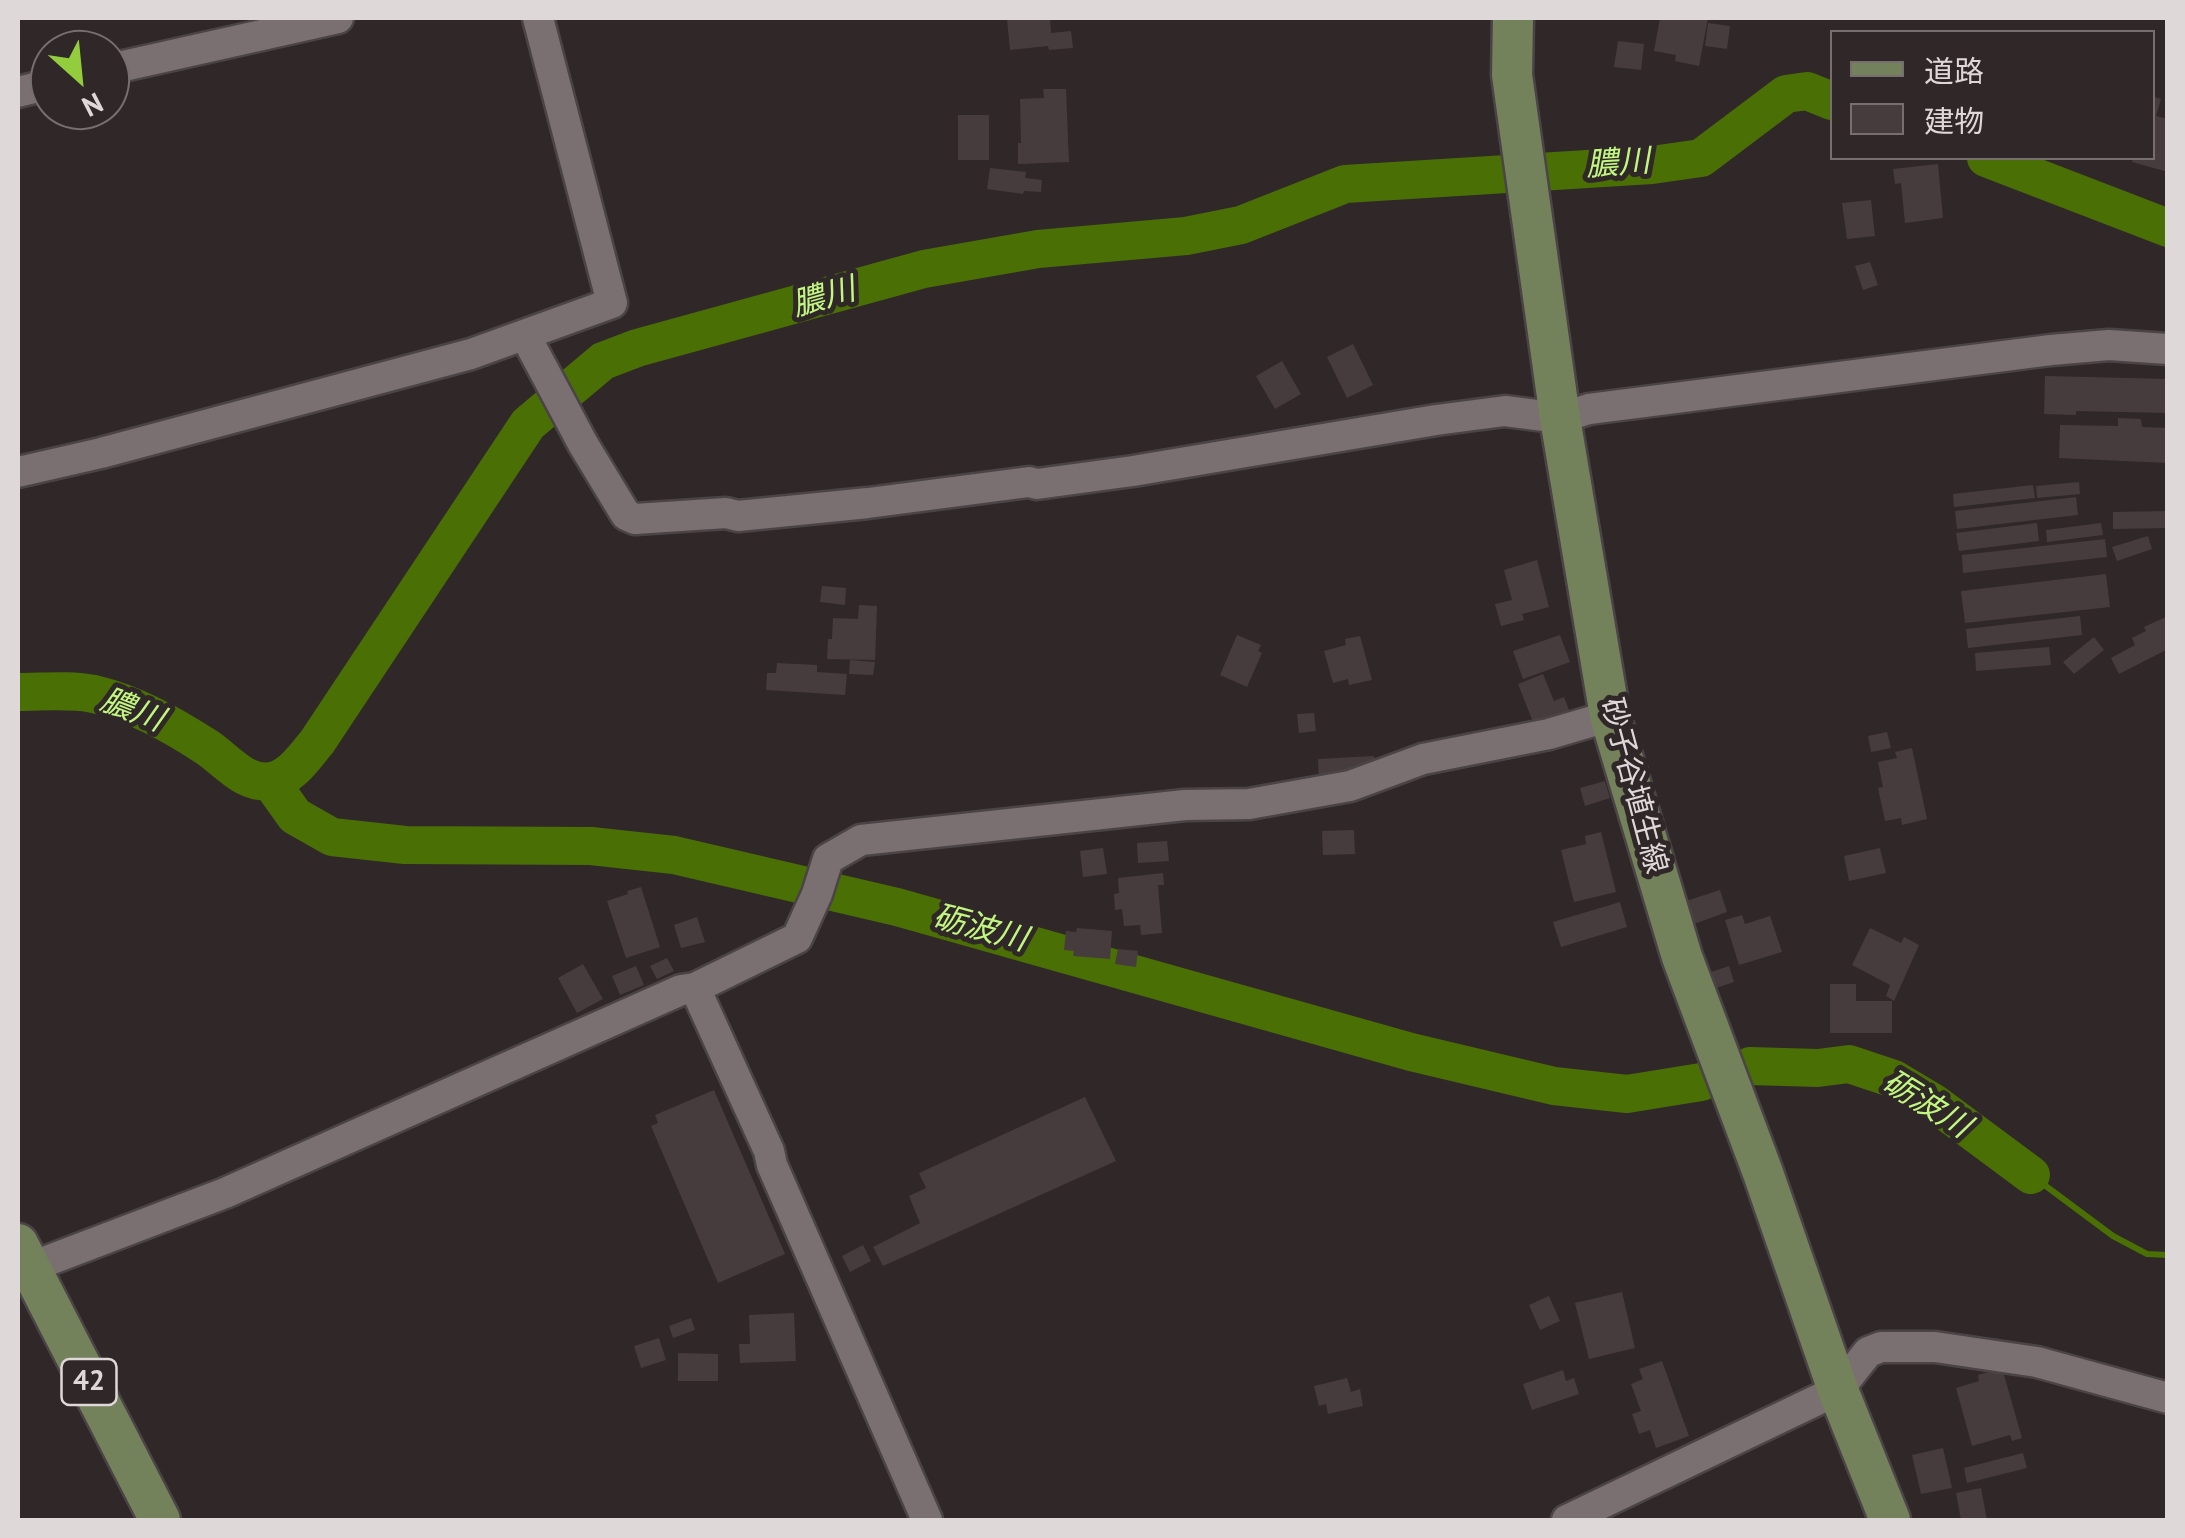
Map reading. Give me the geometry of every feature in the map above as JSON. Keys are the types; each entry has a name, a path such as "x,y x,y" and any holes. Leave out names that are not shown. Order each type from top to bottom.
{"main road":[{"name":"砂子谷埴生線","path":"1513,18 1512,74 1560,418 1610,716 1682,957 1764,1174 1838,1390 1890,1520"},
{"name":"42","path":"21,1260 160,1520"}],"street":[{"path":"130,65 338,18"},
{"path":"18,472 527,339 612,302 538,18"},
{"path":"527,339 583,444 626,515 635,519 726,513 738,516 1037,484 1436,420 1505,412 1560,418 1589,409 2051,350 2109,345 2168,349"},
{"path":"21,1260 225,1193 681,990 695,988 797,938 828,859 861,840 1185,805 1249,804 1350,786 1424,759 1610,716"},
{"path":"695,988 927,1520"},
{"path":"1567,1520 1838,1390 1868,1352 1881,1347 1935,1346 2037,1362 2168,1398"}],"building":[{"path":"1050,18 1051,33 1071,31 1073,48 1010,50 1007,19"},
{"path":"1660,18 1708,18 1699,66 1675,61 1676,55 1654,51"},
{"path":"1708,23 1730,26 1727,49 1705,46"},
{"path":"1618,41 1644,44 1641,70 1614,67"},
{"path":"1043,89 1066,89 1069,162 1018,164 1020,99 1044,98"},
{"path":"2155,97 2161,99 2156,116 2168,119 2168,172 2132,162 2155,160"},
{"path":"958,115 989,115 989,160 958,160"},
{"path":"1938,164 1943,218 1905,223 1901,183 1895,184 1893,169"},
{"path":"990,168 1026,172 1025,178 1042,180 1041,192 987,189"},
{"path":"1871,200 1875,236 1847,239 1842,203"},
{"path":"1870,262 1878,285 1863,290 1855,266"},
{"path":"1353,344 1373,385 1347,398 1327,357"},
{"path":"1282,361 1301,394 1275,409 1256,376"},
{"path":"2045,376 2168,379 2168,413 2044,414"},
{"path":"2118,418 2141,419 2142,427 2168,428 2168,463 2059,458 2060,425 2118,426"},
{"path":"2079,482 2080,494 2037,498 2036,486"},
{"path":"2033,485 2035,498 1954,507 1953,494"},
{"path":"2076,497 2078,515 1957,529 1955,511"},
{"path":"2168,511 2168,528 2113,529 2113,512"},
{"path":"2037,523 2039,541 1959,551 1956,533"},
{"path":"2101,523 2103,535 2047,542 2046,530"},
{"path":"2148,536 2152,549 2117,561 2112,547"},
{"path":"2105,539 2107,557 1963,573 1962,555"},
{"path":"1537,560 1549,607 1522,614 1524,620 1501,626 1495,604 1512,600 1504,570"},
{"path":"2106,574 2110,607 1965,623 1961,591"},
{"path":"822,586 846,588 845,605 820,602"},
{"path":"859,605 877,606 875,660 827,659 833,618 858,619"},
{"path":"2080,616 2082,635 1968,648 1966,629"},
{"path":"2168,616 2168,649 2119,674 2111,658 2135,645 2132,638 2146,631 2144,627"},
{"path":"1237,635 1261,645 1258,651 1262,653 1247,687 1220,675"},
{"path":"1560,635 1570,662 1523,679 1513,651"},
{"path":"1360,636 1372,680 1349,685 1348,679 1333,683 1324,651"},
{"path":"2094,637 2104,650 2074,674 2063,662"},
{"path":"2049,647 2051,665 1976,671 1975,653"},
{"path":"850,660 875,662 873,675 849,674"},
{"path":"777,663 817,665 817,672 847,674 845,695 766,690 767,673 776,673"},
{"path":"1543,674 1554,701 1564,697 1574,723 1539,737 1518,684"},
{"path":"1314,713 1316,731 1299,733 1297,714"},
{"path":"1887,732 1891,748 1871,752 1868,736"},
{"path":"1912,748 1927,819 1902,825 1901,818 1885,821 1878,788 1883,787 1878,762 1897,758 1895,752"},
{"path":"1374,756 1375,776 1382,776 1382,791 1349,793 1319,787 1318,759"},
{"path":"1605,781 1610,798 1585,806 1580,788"},
{"path":"1354,830 1355,854 1323,855 1322,831"},
{"path":"1601,832 1616,892 1574,902 1561,850 1586,844 1585,836"},
{"path":"1167,841 1169,861 1138,863 1137,843"},
{"path":"1103,848 1107,874 1083,877 1080,851"},
{"path":"1880,848 1886,873 1849,881 1844,856"},
{"path":"1163,873 1164,885 1158,885 1162,933 1141,935 1140,925 1124,926 1122,909 1115,910 1118,878"},
{"path":"641,887 660,947 626,958 607,901"},
{"path":"1720,890 1727,912 1694,924 1686,901"},
{"path":"1620,902 1627,927 1561,947 1553,922"},
{"path":"1742,915 1745,924 1770,916 1782,952 1739,965 1725,920"},
{"path":"697,917 705,942 681,948 674,925"},
{"path":"1077,928 1112,931 1110,959 1073,956 1074,951 1064,950 1066,931 1076,932"},
{"path":"1870,928 1901,943 1904,937 1919,945 1894,1001 1886,996 1890,985 1852,965"},
{"path":"1118,949 1138,951 1136,967 1115,964"},
{"path":"667,958 674,971 657,979 650,966"},
{"path":"583,964 603,999 577,1013 558,978"},
{"path":"636,966 644,985 620,995 612,976"},
{"path":"1729,966 1734,982 1716,988 1711,972"},
{"path":"1830,984 1856,984 1856,1001 1892,1001 1892,1033 1830,1033"},
{"path":"714,1090 785,1254 718,1283 651,1126 658,1123 655,1115"},
{"path":"1085,1097 1116,1161 883,1266 873,1247 920,1223 909,1196 926,1188 919,1173"},
{"path":"863,1245 871,1261 850,1272 842,1256"},
{"path":"1622,1292 1635,1348 1589,1359 1575,1303"},
{"path":"1549,1296 1560,1321 1540,1330 1529,1305"},
{"path":"794,1313 796,1361 740,1363 739,1344 750,1344 749,1315"},
{"path":"691,1318 695,1330 673,1338 669,1326"},
{"path":"659,1338 666,1360 641,1368 634,1346"},
{"path":"678,1353 718,1354 718,1381 678,1381"},
{"path":"1662,1361 1689,1436 1656,1448 1650,1430 1639,1434 1632,1414 1641,1411 1631,1384 1643,1379 1639,1369"},
{"path":"2002,1368 2022,1438 2012,1441 2010,1435 1972,1446 1956,1388 1979,1381 1978,1375"},
{"path":"1563,1370 1566,1381 1574,1378 1579,1394 1532,1410 1523,1384"},
{"path":"1347,1378 1351,1392 1360,1389 1363,1406 1328,1414 1326,1404 1319,1406 1314,1386"},
{"path":"1943,1448 1952,1488 1921,1494 1912,1455"},
{"path":"2023,1453 2027,1468 1967,1483 1964,1468"},
{"path":"1981,1488 1987,1520 1961,1520 1956,1493"}],"waterway":[{"name":"膿川","path":"18,692 75,692 109,698 179,730 243,775 261,781 278,779 297,766 317,742 528,424 603,361 637,348 924,269 1038,249 1186,236 1241,225 1345,184 1652,165 1701,158 1786,94 1807,91 1830,100"},
{"name":"膿川","path":"1991,160 2168,228"},
{"name":"砺波川","path":"270,781 295,816 332,837 405,845 591,846 674,855 897,907 1411,1052 1554,1086 1627,1094 1701,1082"},
{"name":"砺波川","path":"1750,1066 1818,1068 1849,1064 1894,1079 1934,1103 2031,1175"},
{"path":"2031,1175 2113,1236 2147,1254 2168,1255"}]}
